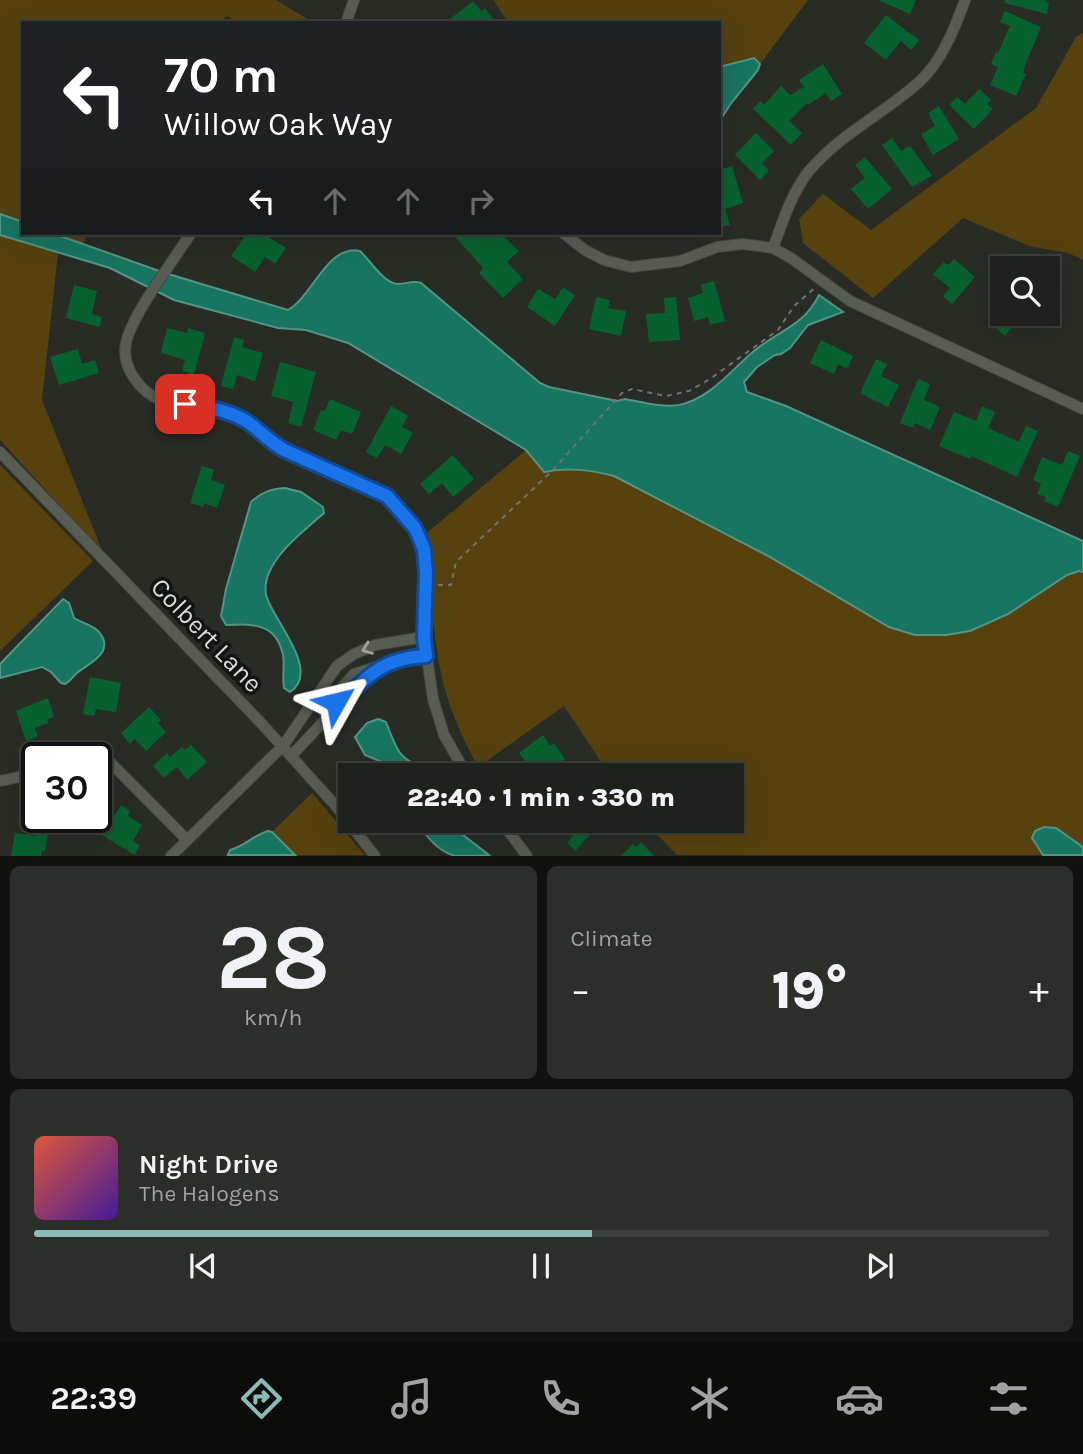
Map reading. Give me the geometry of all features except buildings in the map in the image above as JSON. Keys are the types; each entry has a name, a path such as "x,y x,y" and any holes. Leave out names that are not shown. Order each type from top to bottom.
{"street":[{"path":"347,21 354,0"},
{"path":"774,248 793,195 809,171 827,152 919,82 944,46 965,0"},
{"path":"190,235 133,324 126,345 127,364 135,380 147,392 163,400 207,407 230,414 251,425 268,441 284,450 387,496 415,528 424,549 424,637 429,681 438,718 460,763"},
{"path":"566,235 604,260 631,267 680,261 709,248 731,245 774,248 850,301 1083,409"},
{"name":"Colbert Lane","path":"0,452 292,755 376,856"},
{"path":"171,856 283,746 337,666 354,654 376,645 424,637"},
{"path":"292,755 326,719 336,702 380,667 401,659 426,656"},
{"path":"112,764 187,840"},
{"path":"0,780 21,776"},
{"path":"510,833 527,856"}],"path":[{"path":"426,585 451,585 456,562 551,472 622,393 632,389 666,396 689,391 778,330 794,306 822,282"}],"shaded area":[{"path":"0,0 276,0 311,21 234,21 227,16 222,21 21,21 21,235 87,235 76,258 58,253 42,400 103,553 0,440"},
{"path":"493,0 808,0 760,64 751,58 721,66 721,21 508,21"},
{"path":"1083,33 1083,260 1068,253 1029,246 963,218 873,298 803,243 799,219 823,194 871,230 1036,108 1076,37"},
{"path":"754,58 760,64 721,119 721,66"},
{"path":"0,214 21,221 21,235 58,235 165,273 288,310 338,255 348,251 360,251 382,276 393,283 421,283 540,383 617,401 625,399 659,405 679,405 711,390 754,351 806,314 819,295 843,312 808,325 790,348 757,367 744,382 747,392 786,406 1083,541 1083,572 1067,575 1008,614 970,631 946,635 915,635 889,627 768,556 614,476 579,470 544,472 526,450 348,343 306,330 278,328 174,300 110,268 0,235"},
{"path":"526,450 545,472 580,470 614,476 768,556 889,627 915,635 970,631 1008,614 1079,570 1083,572 1083,848 1066,835 1048,828 1035,831 1032,838 1043,855 677,855 656,833 744,833 744,763 602,763 564,706 484,763 476,763 448,701 438,660 428,532"},
{"path":"0,465 93,561 0,651"},
{"path":"285,488 301,492 323,507 324,513 276,559 267,580 269,604 292,643 301,670 299,682 290,692 284,688 283,655 275,636 254,625 226,625 221,616 251,502 267,492"},
{"path":"63,599 69,603 74,618 98,631 103,638 103,651 65,684 42,667 0,678 0,664"},
{"path":"378,719 386,722 399,751 414,763 384,763 365,755 355,737 367,723"},
{"path":"312,793 338,823 338,833 346,833 365,855 295,855 272,832"},
{"path":"1044,827 1056,828 1080,845 1083,855 1043,855 1032,838 1035,831"},
{"path":"268,831 295,855 228,855 230,850"},
{"path":"425,833 461,833 489,855 455,856 433,842"}],"route":[{"path":"185,404 230,414 251,425 268,441 284,450 387,496 415,528 424,549 426,656 401,659 380,667 336,702"}]}
